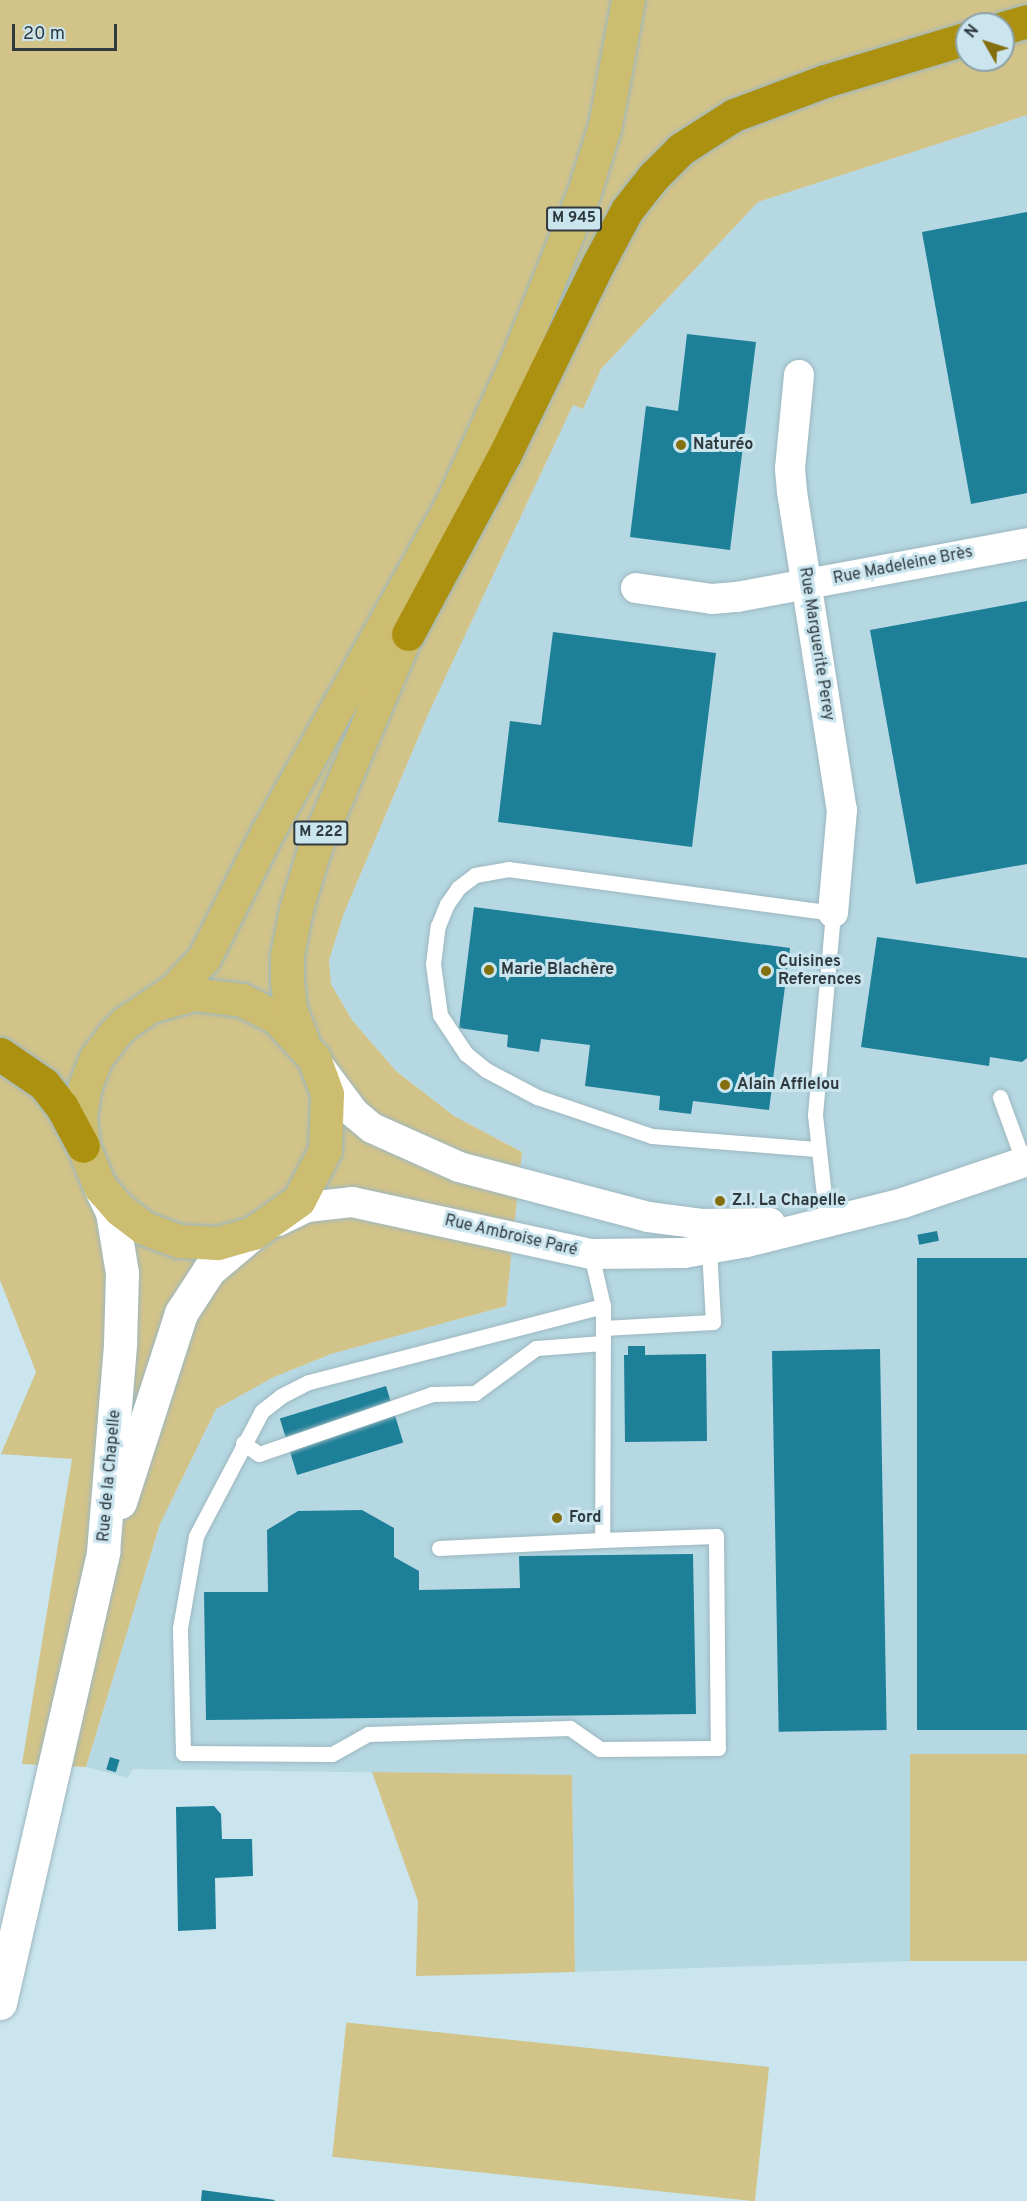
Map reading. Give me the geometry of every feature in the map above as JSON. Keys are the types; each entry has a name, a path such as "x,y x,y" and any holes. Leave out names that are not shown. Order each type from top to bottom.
{"highway":[{"path":"408,634 504,456 598,264 627,210 652,177 681,148 734,115 825,81 955,42"},
{"path":"0,1054 44,1084 62,1107 83,1146"}],"main road":[{"name":"M 945","path":"487,427 584,192 605,125 628,0"},
{"name":"M 222","path":"150,1006 189,976 204,958 268,831 450,507 487,427"},
{"name":"M 222","path":"308,1050 290,1009 287,982 287,955 296,909 314,850 408,634 450,507"},
{"path":"194,994 233,998 276,1017 308,1050 328,1103 325,1150 299,1200 262,1229 198,1243 161,1236 131,1220 100,1187 83,1146 81,1100 96,1058 125,1023 150,1006 194,994"}],"street":[{"name":"Rue Marguerite Perey","path":"799,375 790,469 842,810 833,913"},
{"name":"Rue Madeleine Brès","path":"636,588 712,599 1027,543"},
{"name":"Rue Ambroise Paré","path":"308,1050 354,1113 372,1128 459,1167 543,1191 673,1221 827,1222"},
{"name":"Rue Ambroise Paré","path":"262,1229 307,1207 352,1202 591,1254 636,1256 709,1249 827,1222 929,1196 1026,1162"},
{"name":"Rue de la Chapelle","path":"100,1187 112,1212 122,1273 120,1344 103,1552"},
{"name":"Rue de la Chapelle","path":"103,1552 182,1313 210,1269 262,1229"},
{"path":"0,2003 103,1552"}],"lane":[{"path":"816,1149 652,1136 537,1097 486,1070 453,1037 440,1015 433,964 438,926 447,904 458,888 489,870 508,868 833,913 816,1081 816,1149 827,1222"},
{"path":"1000,1097 1026,1162"},
{"path":"243,1443 259,1454 432,1394 476,1393 536,1348 603,1335 713,1322 709,1249"},
{"path":"591,1254 603,1306 602,1540"},
{"path":"439,1548 716,1536 718,1748 600,1749 570,1728 368,1734 332,1754 183,1753 180,1628 196,1536 243,1443 262,1411 309,1382 603,1306"}],"shaded area":[{"path":"0,0 1027,0 1027,115 758,202 601,369 583,409 573,405 430,710 344,913 329,960 331,984 352,1020 396,1071 454,1116 522,1152 506,1306 331,1354 274,1377 216,1409 160,1524 86,1767 22,1764 72,1459 1,1454 36,1372 0,1280"},
{"path":"1027,115 1027,1755 910,1754 912,1961 575,1972 572,1775 133,1769 128,1778 86,1767 160,1524 216,1409 274,1377 331,1354 506,1306 522,1152 454,1116 396,1071 352,1020 331,984 329,960 344,913 430,710 573,405 583,408 601,369 758,202"},
{"path":"910,1754 1027,1754 1027,1961 910,1961"},
{"path":"372,1772 572,1775 575,1972 416,1976 418,1901"},
{"path":"346,2023 769,2067 755,2201 332,2157"}],"building":[{"path":"1027,212 1027,493 971,504 922,232"},
{"path":"687,334 756,342 730,550 630,537 646,406 678,411"},
{"path":"1027,601 1027,864 916,884 870,630"},
{"path":"553,632 716,653 692,847 498,822 510,721 541,725"},
{"path":"474,907 790,948 769,1110 693,1101 691,1114 659,1110 660,1096 585,1086 590,1045 541,1039 539,1052 507,1047 508,1035 459,1028"},
{"path":"877,937 1027,958 1027,1058 1022,1062 990,1057 989,1066 861,1047"},
{"path":"937,1231 939,1241 919,1245 917,1235"},
{"path":"917,1258 1027,1258 1027,1730 917,1730"},
{"path":"628,1346 645,1346 645,1355 706,1354 707,1441 625,1442 624,1355 628,1355"},
{"path":"880,1349 887,1730 779,1732 772,1351"},
{"path":"386,1386 403,1442 297,1475 280,1418"},
{"path":"362,1510 394,1528 394,1557 419,1571 419,1590 520,1588 519,1556 693,1554 696,1714 206,1720 204,1592 268,1592 267,1530 298,1511"},
{"path":"110,1757 120,1760 116,1772 106,1769"},
{"path":"214,1806 221,1814 222,1839 252,1839 253,1876 215,1878 216,1929 178,1931 176,1807"},
{"path":"202,2190 275,2200 201,2201"}],"place":[{"name":"Naturéo","path":"681,445"},
{"name":"Marie Blachère","path":"489,970"},
{"name":"Cuisines References","path":"766,971"},
{"name":"Alain Afflelou","path":"725,1085"},
{"name":"Z.I. La Chapelle","path":"720,1201"},
{"name":"Ford","path":"557,1518"}]}
